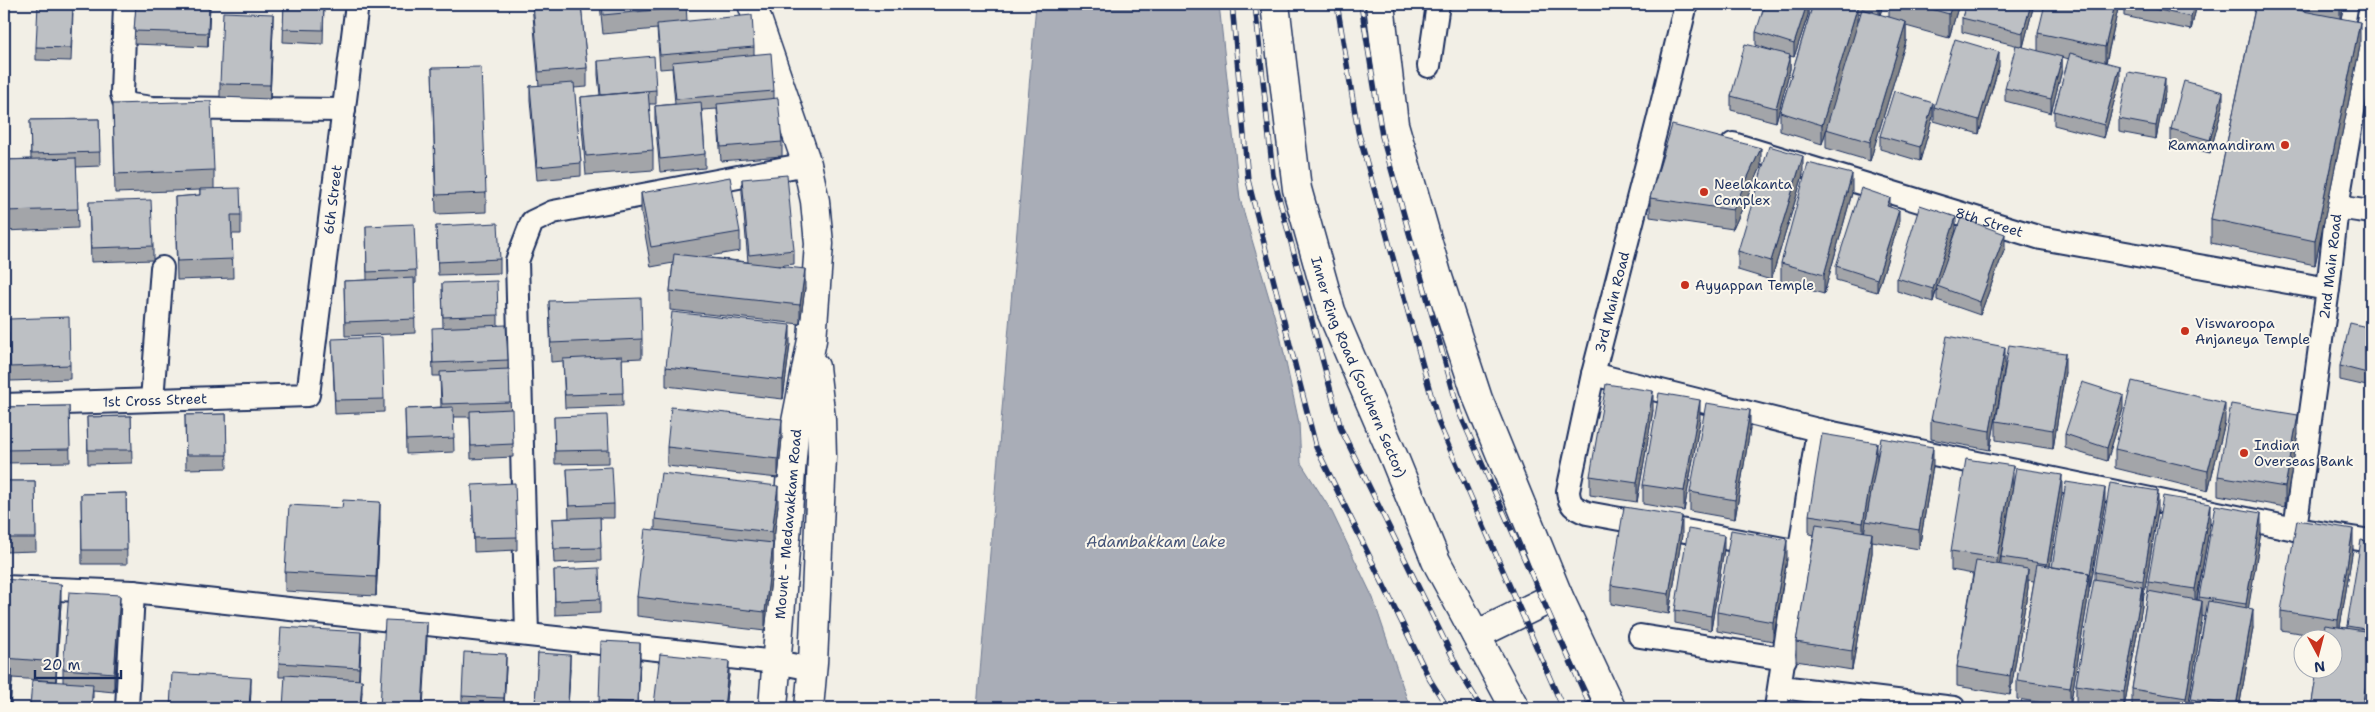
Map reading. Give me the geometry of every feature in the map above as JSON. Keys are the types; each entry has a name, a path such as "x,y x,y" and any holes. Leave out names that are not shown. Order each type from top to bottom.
{"main road":[{"name":"Mount - Medavakkam Road","path":"752,4 807,164 815,201 819,244 812,340 794,432 773,708"},
{"name":"Inner Ring Road (Southern Sector)","path":"1275,4 1297,189 1331,311 1436,561 1515,708"},
{"path":"1380,4 1394,124 1437,274 1478,399 1558,595 1611,708"},
{"name":"Mount - Medavakkam Road","path":"810,708 822,447 821,419 812,340"},
{"path":"1476,635 1558,595"}],"street":[{"path":"125,4 122,94 124,101 132,105 152,108 344,110"},
{"name":"6th Street","path":"308,396 357,4"},
{"path":"1429,66 1438,4"},
{"name":"3rd Main Road","path":"1686,4 1668,124 1593,374 1568,491 1569,502 1574,508 1587,513 1800,552"},
{"name":"2nd Main Road","path":"2295,530 2328,289 2337,207 2371,4"},
{"name":"8th Street","path":"1716,139 2041,238 2328,289"},
{"path":"527,634 516,260 532,222 553,212 807,164"},
{"path":"2337,207 2371,212"},
{"path":"152,400 162,268"},
{"path":"1593,374 1818,430 2295,530 2371,541"},
{"name":"1st Cross Street","path":"4,405 308,396"},
{"path":"1776,708 1785,659 1818,430"},
{"path":"4,587 133,592 776,662 813,669"},
{"path":"127,708 133,592"},
{"path":"1640,636 1785,659"},
{"path":"1780,686 1954,708"}],"water":[{"name":"Adambakkam Lake","path":"1036,4 1219,4 1240,199 1280,335 1299,423 1301,463 1332,512 1373,598 1410,708 977,708"}],"building":[{"path":"38,4 73,4 71,48 36,47"},
{"path":"136,4 209,4 208,33 134,31"},
{"path":"284,4 324,4 323,30 283,29"},
{"path":"533,4 581,4 587,68 539,72"},
{"path":"602,4 686,4 687,7 603,15"},
{"path":"1765,4 1807,4 1794,44 1756,32"},
{"path":"1813,4 1858,5 1822,125 1780,112"},
{"path":"1913,4 1952,4 1949,14"},
{"path":"1966,4 2031,4 2023,33 1962,18"},
{"path":"2045,4 2115,4 2105,47 2038,33"},
{"path":"2131,4 2194,4 2191,17"},
{"name":"Ramamandiram","path":"2256,4 2267,4 2360,22 2315,241 2211,219"},
{"path":"1862,9 1906,22 1870,142 1826,129"},
{"path":"223,12 273,14 270,85 220,84"},
{"path":"752,15 754,47 660,55 657,24"},
{"path":"1955,39 1999,52 1979,120 1934,107"},
{"path":"1745,44 1790,55 1776,108 1731,96"},
{"path":"2016,45 2062,57 2051,99 2005,88"},
{"path":"771,53 774,91 676,99 672,62"},
{"path":"2070,53 2120,66 2104,125 2054,111"},
{"path":"654,56 656,90 601,95 598,61"},
{"path":"481,67 486,193 436,195 432,68"},
{"path":"2128,72 2165,78 2156,126 2119,119"},
{"path":"2184,81 2223,92 2210,140 2171,129"},
{"path":"574,83 581,163 537,167 530,86"},
{"path":"648,91 653,150 586,156 581,97"},
{"path":"1894,91 1933,103 1920,147 1880,136"},
{"path":"778,98 782,142 721,147 717,104"},
{"path":"211,101 214,170 115,174 113,104"},
{"path":"701,102 705,154 660,159 655,106"},
{"path":"99,119 100,152 31,154 30,120"},
{"name":"Neelakanta Complex","path":"1672,125 1761,148 1733,210 1650,198"},
{"path":"1769,146 1803,156 1771,261 1738,251"},
{"path":"76,158 78,209 4,211 4,160"},
{"path":"1808,163 1852,174 1824,275 1781,263"},
{"path":"787,175 794,250 749,255 742,179"},
{"path":"730,177 740,232 651,247 641,193"},
{"path":"240,188 241,215 231,215 233,259 177,261 175,197 200,195 200,189"},
{"path":"1861,188 1890,198 1887,206 1899,210 1877,279 1836,266"},
{"path":"151,200 153,246 91,248 89,202"},
{"path":"1920,205 1956,217 1933,289 1897,278"},
{"path":"1961,218 2005,234 1980,302 1937,286"},
{"path":"498,223 500,259 438,262 436,226"},
{"path":"414,224 416,270 367,272 366,226"},
{"path":"674,254 805,269 800,305 670,291"},
{"path":"414,278 415,319 345,322 344,281"},
{"path":"497,281 498,315 443,317 442,283"},
{"path":"641,298 642,339 551,343 549,301"},
{"path":"672,312 790,325 783,380 666,367"},
{"path":"69,317 70,365 10,367 9,319"},
{"path":"2350,323 2371,328 2371,374 2340,366"},
{"path":"506,325 508,360 433,363 432,328"},
{"path":"1947,336 2005,347 1990,431 1931,420"},
{"path":"382,337 384,399 335,400 332,339"},
{"path":"2009,345 2065,353 2053,430 1996,421"},
{"path":"622,356 623,393 565,395 563,359"},
{"path":"509,369 510,402 442,404 440,372"},
{"path":"2132,381 2225,403 2208,471 2115,449"},
{"path":"2082,382 2123,395 2107,448 2065,434"},
{"path":"1606,384 1653,391 1637,483 1590,476"},
{"path":"1659,393 1700,400 1684,491 1643,485"},
{"path":"1706,403 1750,410 1735,500 1690,492"},
{"path":"2231,404 2298,415 2285,487 2218,476"},
{"path":"69,406 70,449 4,450 4,407"},
{"path":"453,407 454,438 406,440 405,409"},
{"path":"671,407 782,419 778,459 667,447"},
{"path":"512,409 513,444 471,446 470,411"},
{"path":"226,414 227,455 186,455 185,415"},
{"path":"607,415 609,450 555,451 554,417"},
{"path":"131,416 132,450 88,450 87,417"},
{"path":"1822,434 1877,443 1863,523 1809,515"},
{"path":"1881,438 1933,447 1919,530 1866,521"},
{"path":"1966,459 2013,466 1997,558 1951,551"},
{"path":"612,467 614,504 569,506 567,469"},
{"path":"2016,468 2062,475 2047,564 2001,557"},
{"path":"661,473 778,486 772,532 655,519"},
{"path":"4,481 35,481 36,538 4,538"},
{"path":"2066,482 2105,488 2090,574 2052,567"},
{"path":"515,483 517,537 474,538 472,485"},
{"path":"2110,483 2158,491 2143,581 2095,572"},
{"path":"126,493 127,550 82,550 81,494"},
{"path":"2163,496 2210,504 2195,589 2148,582"},
{"path":"343,500 380,502 376,577 285,572 289,505 342,508"},
{"path":"2215,505 2261,513 2246,604 2199,597"},
{"path":"1624,507 1682,516 1669,594 1611,585"},
{"path":"600,517 601,548 554,549 552,519"},
{"path":"2297,520 2353,529 2338,620 2281,611"},
{"path":"1816,524 1872,533 1852,651 1796,642"},
{"path":"645,529 773,543 765,612 637,597"},
{"path":"1688,529 1724,535 1711,616 1675,610"},
{"path":"1731,530 1787,540 1773,622 1717,612"},
{"path":"2361,540 2371,542 2371,630 2347,626"},
{"path":"1976,561 2028,569 2010,676 1957,667"},
{"path":"2037,564 2089,573 2070,688 2017,680"},
{"path":"599,568 600,599 555,601 554,570"},
{"path":"4,579 61,584 56,662 4,658"},
{"path":"2094,579 2142,587 2124,692 2076,685"},
{"path":"2148,591 2202,601 2186,698 2132,689"},
{"path":"69,592 120,595 114,673 63,669"},
{"path":"2208,601 2253,609 2236,706 2191,699"},
{"path":"385,620 427,622 422,708 380,708"},
{"path":"2325,625 2371,632 2371,653 2362,708 2311,708 2315,680 2342,680 2342,630 2324,630"},
{"path":"281,627 361,632 359,668 279,663"},
{"path":"601,641 640,643 638,703 599,701"},
{"path":"464,652 506,654 504,698 462,696"},
{"path":"538,653 570,655 568,706 535,705"},
{"path":"660,654 729,661 724,708 681,708 654,705"},
{"path":"4,669 12,669 9,708 4,708"},
{"path":"172,673 251,678 249,708 170,708"},
{"path":"285,675 362,680 360,708 283,708"},
{"path":"32,680 93,684 91,708 30,708"},
{"path":"1860,701 1900,706 1899,708 1859,708"},
{"path":"1905,703 1940,707 1940,708 1905,708"},
{"path":"1945,704 1989,708 1944,708"}],"railway":[{"path":"1232,4 1248,180 1316,447 1430,680 1448,708"},
{"path":"1255,4 1273,175 1341,429 1461,674 1482,708"},
{"path":"1337,4 1358,131 1439,424 1563,708"},
{"path":"1361,4 1382,136 1459,412 1591,708"}],"place":[{"name":"Ramamandiram","path":"2285,145"},
{"name":"Neelakanta Complex","path":"1704,192"},
{"name":"Ayyappan Temple","path":"1685,285"},
{"name":"Viswaroopa Anjaneya Temple","path":"2185,331"},
{"name":"Indian Overseas Bank","path":"2244,453"}]}
